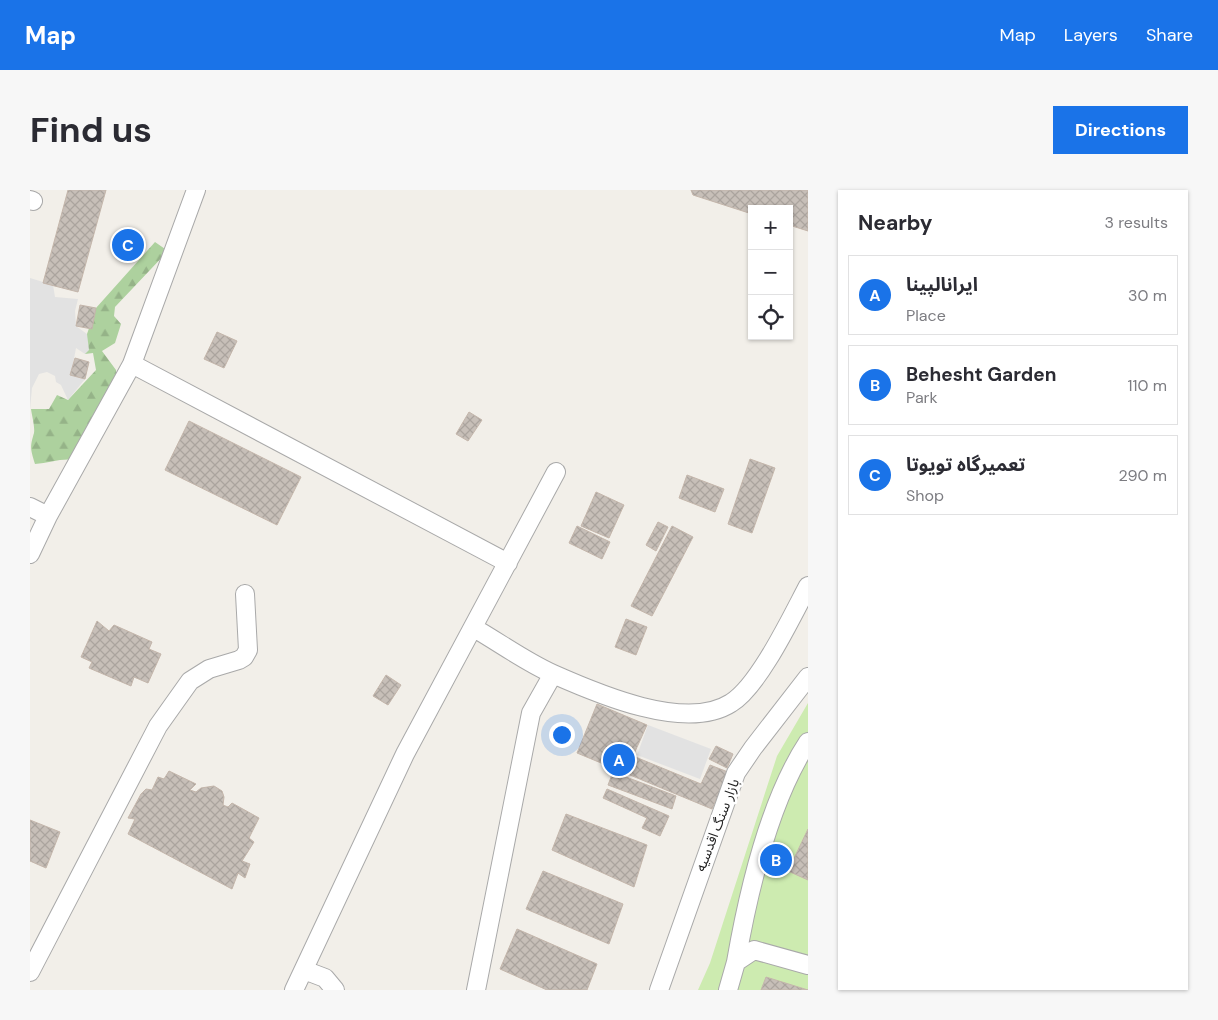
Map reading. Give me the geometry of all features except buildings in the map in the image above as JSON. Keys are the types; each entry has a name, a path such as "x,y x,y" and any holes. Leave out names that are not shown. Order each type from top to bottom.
{"street":[{"path":"30,554 48,516 132,364 196,190"},
{"path":"132,364 508,563"},
{"path":"294,990 404,754 474,628 556,472"},
{"path":"30,507 48,516"},
{"path":"474,628 552,674 634,705 682,715 703,714 731,703 747,687 769,658 808,586"},
{"path":"30,972 158,726 190,681 209,669 239,660 244,657 248,650 245,594"},
{"path":"476,990 531,713 552,674"},
{"name":"بازار سنگ اقدسیه","path":"658,990 736,773 753,748 808,678"},
{"path":"728,990 736,962 741,930 764,844 788,776 808,742"},
{"path":"736,962 754,950 808,965"},
{"path":"304,970 325,978 335,990"}],"green space":[{"path":"155,242 168,251 115,307 114,316 121,324 115,343 102,351 116,370 117,383 75,460 35,464 31,448 34,425 31,409 49,409 57,395 68,400 96,370 93,353 85,354 87,334 96,308"},
{"path":"808,703 808,990 698,990 710,963 777,756"}],"shaded area":[{"path":"30,278 53,285 55,297 78,299 75,311 76,326 87,334 89,350 85,354 76,348 71,375 85,379 68,400 61,385 56,382 55,376 47,372 39,374 32,388 30,409"},
{"path":"648,725 711,749 700,779 637,755"}],"place":[{"name":"تعمیرگاه تویوتا","path":"128,245"},
{"name":"ایرانالپینا","path":"619,760"},
{"name":"Behesht Garden","path":"776,860"}]}
